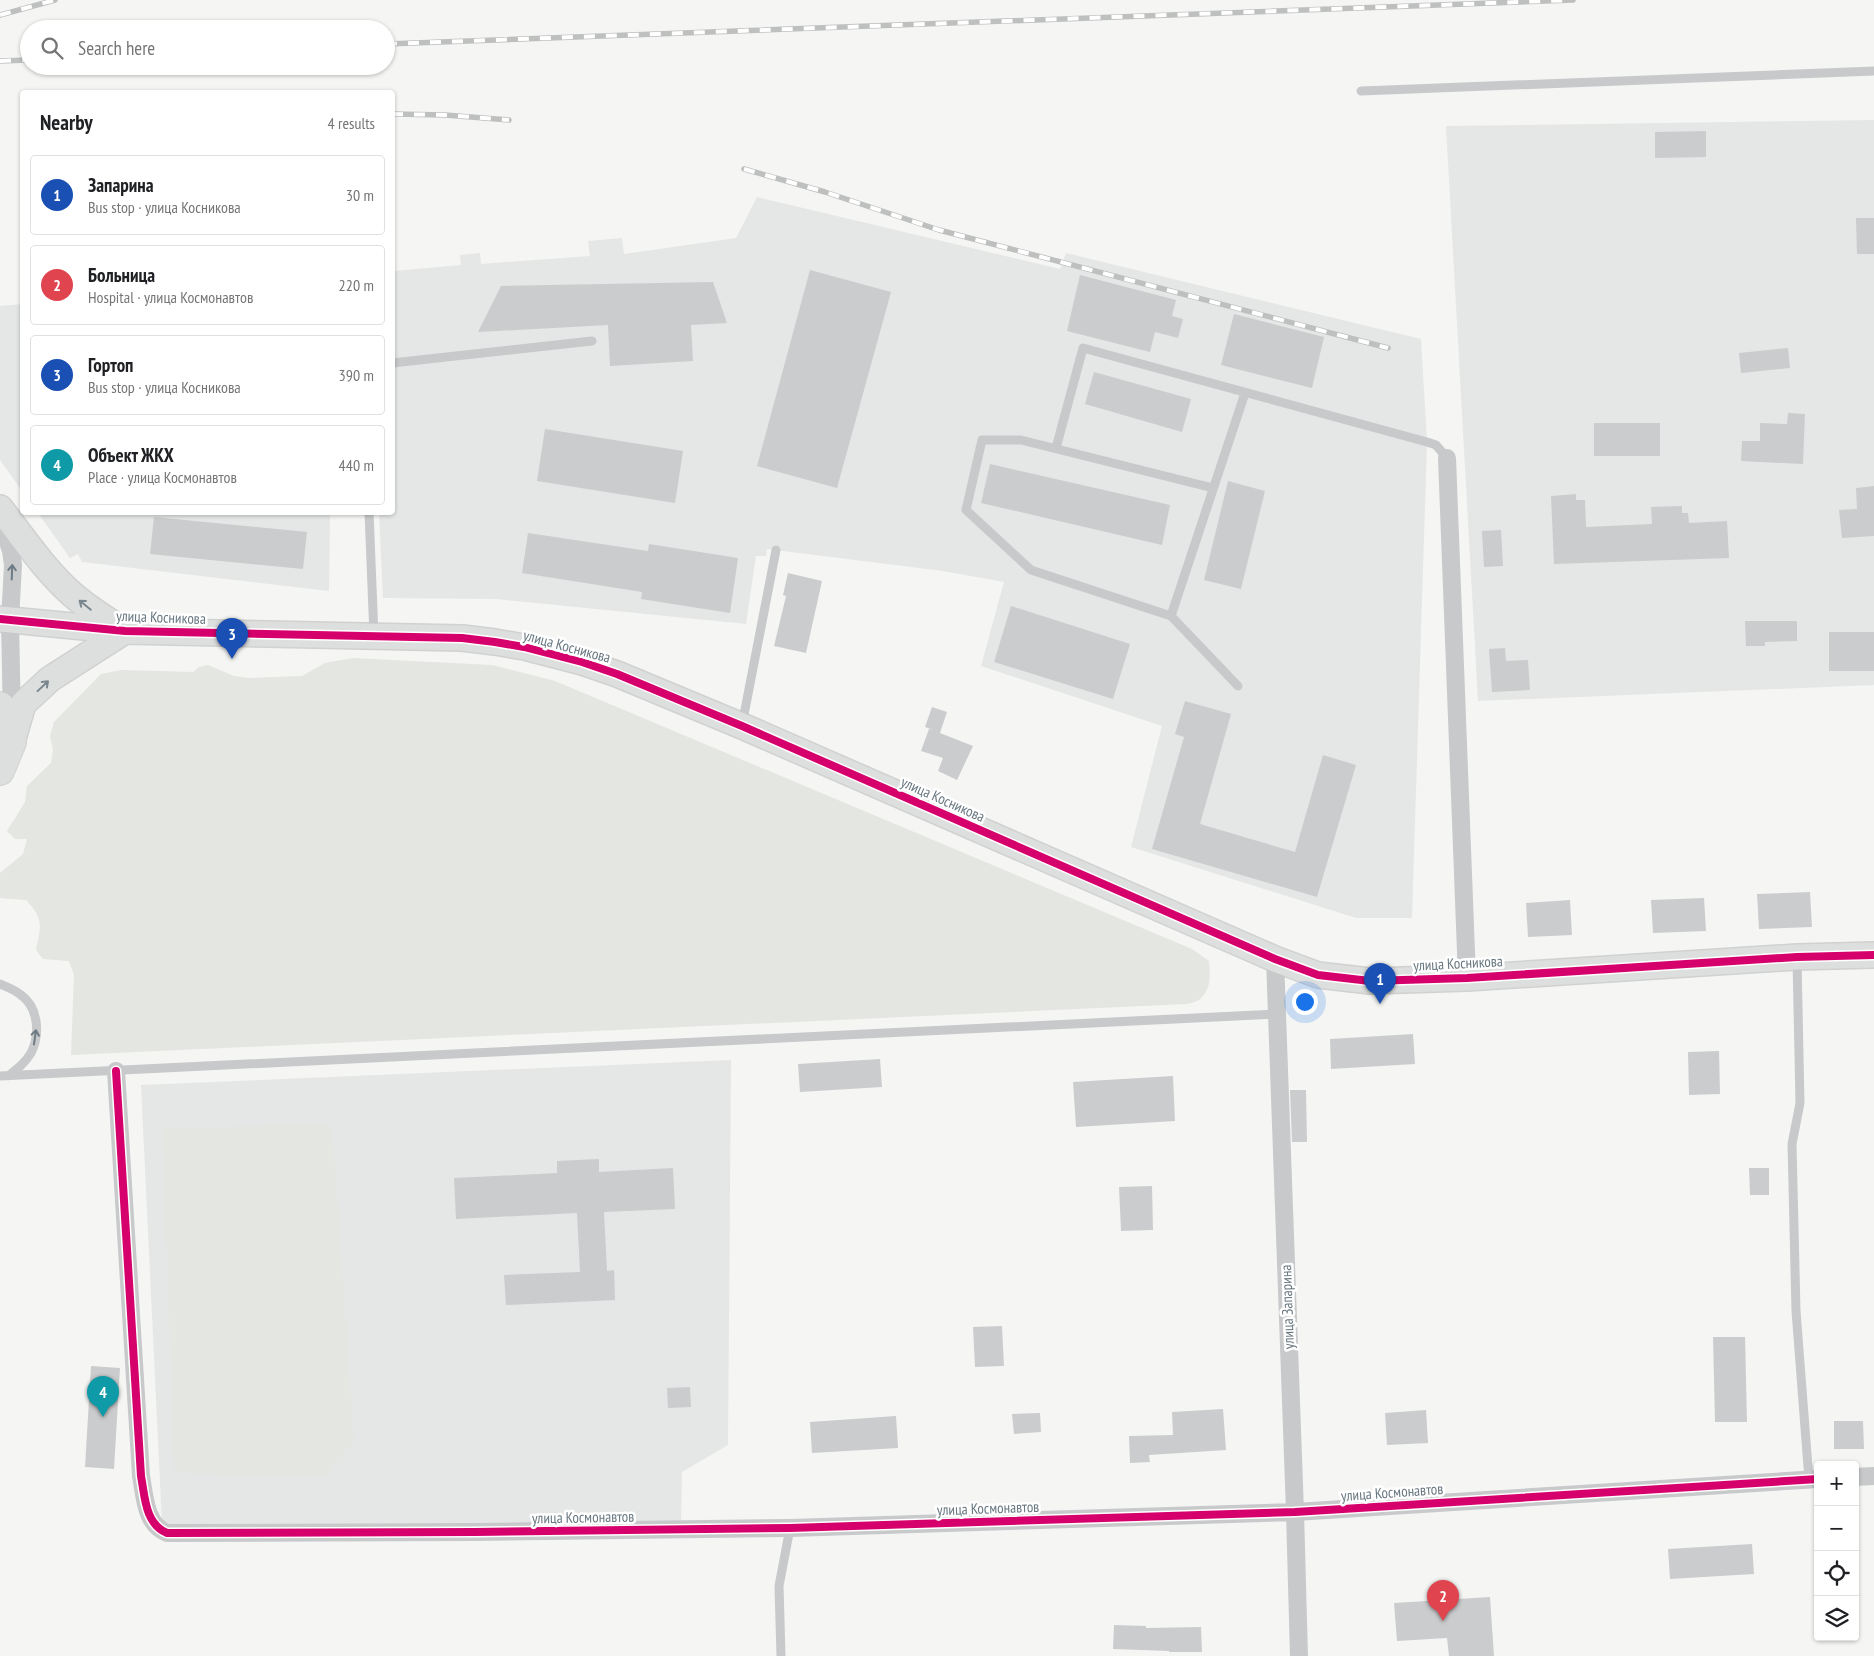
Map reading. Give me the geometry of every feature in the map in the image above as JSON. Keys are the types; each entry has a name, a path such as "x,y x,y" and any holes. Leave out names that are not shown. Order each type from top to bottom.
{"main road":[{"path":"0,706 12,742 0,771"}],"street":[{"path":"1447,458 1467,978"},
{"path":"0,508 57,579 72,594 94,612 125,631 50,679 23,704 12,742"},
{"path":"0,517 13,565 5,620 12,742"},
{"name":"улица Косникова","path":"5,620 125,631 462,638 524,647 582,662 618,674 742,726 1275,959 1318,976 1370,981 1467,978 1797,957 1874,954"},
{"name":"улица Запарина","path":"1275,959 1299,1656"},
{"name":"улица Космонавтов","path":"116,1071 141,1476 152,1522 158,1529 175,1534 790,1528 1295,1512 1813,1480"},
{"path":"1859,1477 1874,1476"}],"lane":[{"path":"1361,91 1874,70"},
{"path":"395,363 592,342"},
{"path":"1056,448 1083,348 1427,442 1436,445 1447,458"},
{"path":"1170,616 1245,393"},
{"path":"1213,488 1021,440 982,440 966,510 1031,570 1170,616 1238,686"},
{"path":"369,515 374,636"},
{"path":"742,726 776,550"},
{"path":"1797,957 1800,1102 1792,1144 1796,1312 1813,1480"},
{"path":"0,984 23,996 36,1018 36,1036 30,1054 24,1062 4,1076"},
{"path":"4,1076 1276,1014"},
{"path":"781,1656 779,1586 790,1528"}],"shaded area":[{"path":"1874,120 1874,685 1478,701 1446,126"},
{"path":"757,197 1060,269 1066,253 1421,339 1427,442 1412,918 1356,918 1131,847 1162,726 981,666 1004,582 943,571 767,549 766,556 756,556 746,624 496,599 383,598 379,515 395,515 395,271 461,265 460,255 480,253 481,264 590,256 588,241 622,238 624,254 736,238"},
{"path":"20,304 20,488 0,460 0,306"},
{"path":"39,515 330,515 329,591 82,562 78,554 70,558"},
{"path":"353,658 492,665 555,681 1192,949 1209,961 1210,976 1208,987 1199,1000 1187,1004 71,1055 74,975 69,961 43,959 36,950 40,923 36,912 26,900 0,898 0,873 23,854 27,839 15,839 7,831 25,802 27,786 51,763 53,750 50,736 54,722 101,674 121,670 193,672 199,667 208,665 234,676 250,678 302,676 325,663"},
{"path":"731,1060 728,1445 682,1472 681,1522 162,1524 141,1085"},
{"path":"332,1125 354,1442 323,1476 175,1473 162,1128"}],"building":[{"path":"1706,131 1706,157 1655,158 1655,132"},
{"path":"1856,218 1874,218 1874,254 1857,254"},
{"path":"810,270 891,292 837,488 757,466"},
{"path":"1080,275 1176,300 1172,316 1183,319 1178,338 1155,332 1150,352 1067,331"},
{"path":"713,282 727,323 691,325 693,361 610,366 608,325 478,332 501,286"},
{"path":"1234,314 1324,337 1312,388 1221,365"},
{"path":"1788,348 1790,368 1741,373 1739,353"},
{"path":"1094,372 1191,399 1182,432 1085,404"},
{"path":"1788,413 1805,414 1803,464 1741,461 1742,441 1760,441 1760,423 1787,424"},
{"path":"1594,423 1660,423 1660,456 1594,456"},
{"path":"545,429 683,451 675,503 537,481"},
{"path":"990,464 1170,505 1162,545 981,503"},
{"path":"1228,481 1265,491 1241,589 1204,580"},
{"path":"1874,486 1874,536 1842,538 1839,510 1857,509 1856,488"},
{"path":"1576,494 1576,500 1585,500 1586,527 1652,524 1651,507 1682,506 1682,513 1688,513 1689,523 1727,521 1729,558 1554,564 1551,496"},
{"path":"154,517 307,532 303,569 150,554"},
{"path":"1501,530 1503,566 1484,567 1482,531"},
{"path":"528,533 648,551 649,544 738,558 730,613 641,599 642,592 522,573"},
{"path":"788,573 822,581 806,653 774,646 786,596 783,595"},
{"path":"1011,606 1130,644 1113,699 994,662"},
{"path":"1745,621 1797,621 1797,641 1765,642 1765,646 1746,646"},
{"path":"1829,632 1874,632 1874,671 1829,671"},
{"path":"1505,648 1506,661 1528,660 1530,690 1492,692 1489,649"},
{"path":"1185,701 1231,714 1200,824 1295,852 1323,755 1356,765 1317,897 1152,849 1184,737 1175,734"},
{"path":"932,707 947,712 940,733 973,746 957,780 938,771 943,758 921,751 929,729 933,730 925,727"},
{"path":"1810,892 1812,927 1759,929 1757,894"},
{"path":"1704,898 1706,931 1653,933 1651,900"},
{"path":"1570,900 1572,935 1528,937 1526,903"},
{"path":"1413,1034 1415,1064 1331,1069 1330,1039"},
{"path":"1719,1051 1720,1094 1689,1095 1688,1052"},
{"path":"880,1059 882,1087 800,1092 798,1064"},
{"path":"1173,1076 1175,1121 1076,1127 1073,1082"},
{"path":"1290,1090 1306,1090 1307,1142 1292,1142"},
{"path":"599,1159 599,1172 673,1168 675,1209 604,1212 607,1271 614,1270 615,1300 506,1305 504,1275 580,1272 577,1213 456,1219 454,1178 557,1173 557,1161"},
{"path":"1749,1168 1769,1168 1769,1195 1750,1195"},
{"path":"1152,1186 1153,1230 1121,1231 1119,1187"},
{"path":"1002,1326 1004,1366 975,1367 973,1327"},
{"path":"1713,1337 1745,1337 1747,1422 1715,1422"},
{"path":"91,1366 120,1368 114,1469 85,1467"},
{"path":"690,1387 691,1407 668,1408 667,1388"},
{"path":"1223,1409 1226,1450 1149,1455 1150,1462 1130,1463 1129,1436 1173,1435 1172,1412"},
{"path":"1426,1410 1428,1443 1387,1445 1385,1413"},
{"path":"1040,1413 1041,1432 1014,1434 1012,1414"},
{"path":"896,1416 898,1448 812,1453 810,1422"},
{"path":"1834,1421 1863,1421 1864,1449 1834,1449"},
{"path":"1752,1544 1754,1574 1670,1579 1668,1549"},
{"path":"1490,1597 1494,1656 1449,1656 1447,1638 1397,1641 1394,1603"},
{"path":"1114,1625 1146,1626 1146,1628 1201,1627 1202,1652 1113,1649"}],"railway":[{"path":"0,15 55,0"},
{"path":"395,44 1573,0"},
{"path":"0,61 20,60"},
{"path":"395,114 445,115 509,120"},
{"path":"744,169 825,192 939,230 1388,348"}],"cycle path":[{"path":"0,619 125,631 462,638 524,647 582,662 617,674 742,726 1275,959 1318,975 1370,981 1467,978 1797,957 1874,955"},
{"path":"116,1071 141,1476 150,1517 160,1529 167,1533 790,1528 1295,1512 1814,1479"}],"place":[{"name":"Гортоп","path":"232,659"},
{"name":"Запарина","path":"1380,1004"},
{"name":"Объект ЖКХ","path":"103,1417"},
{"name":"Больница","path":"1443,1621"}]}
